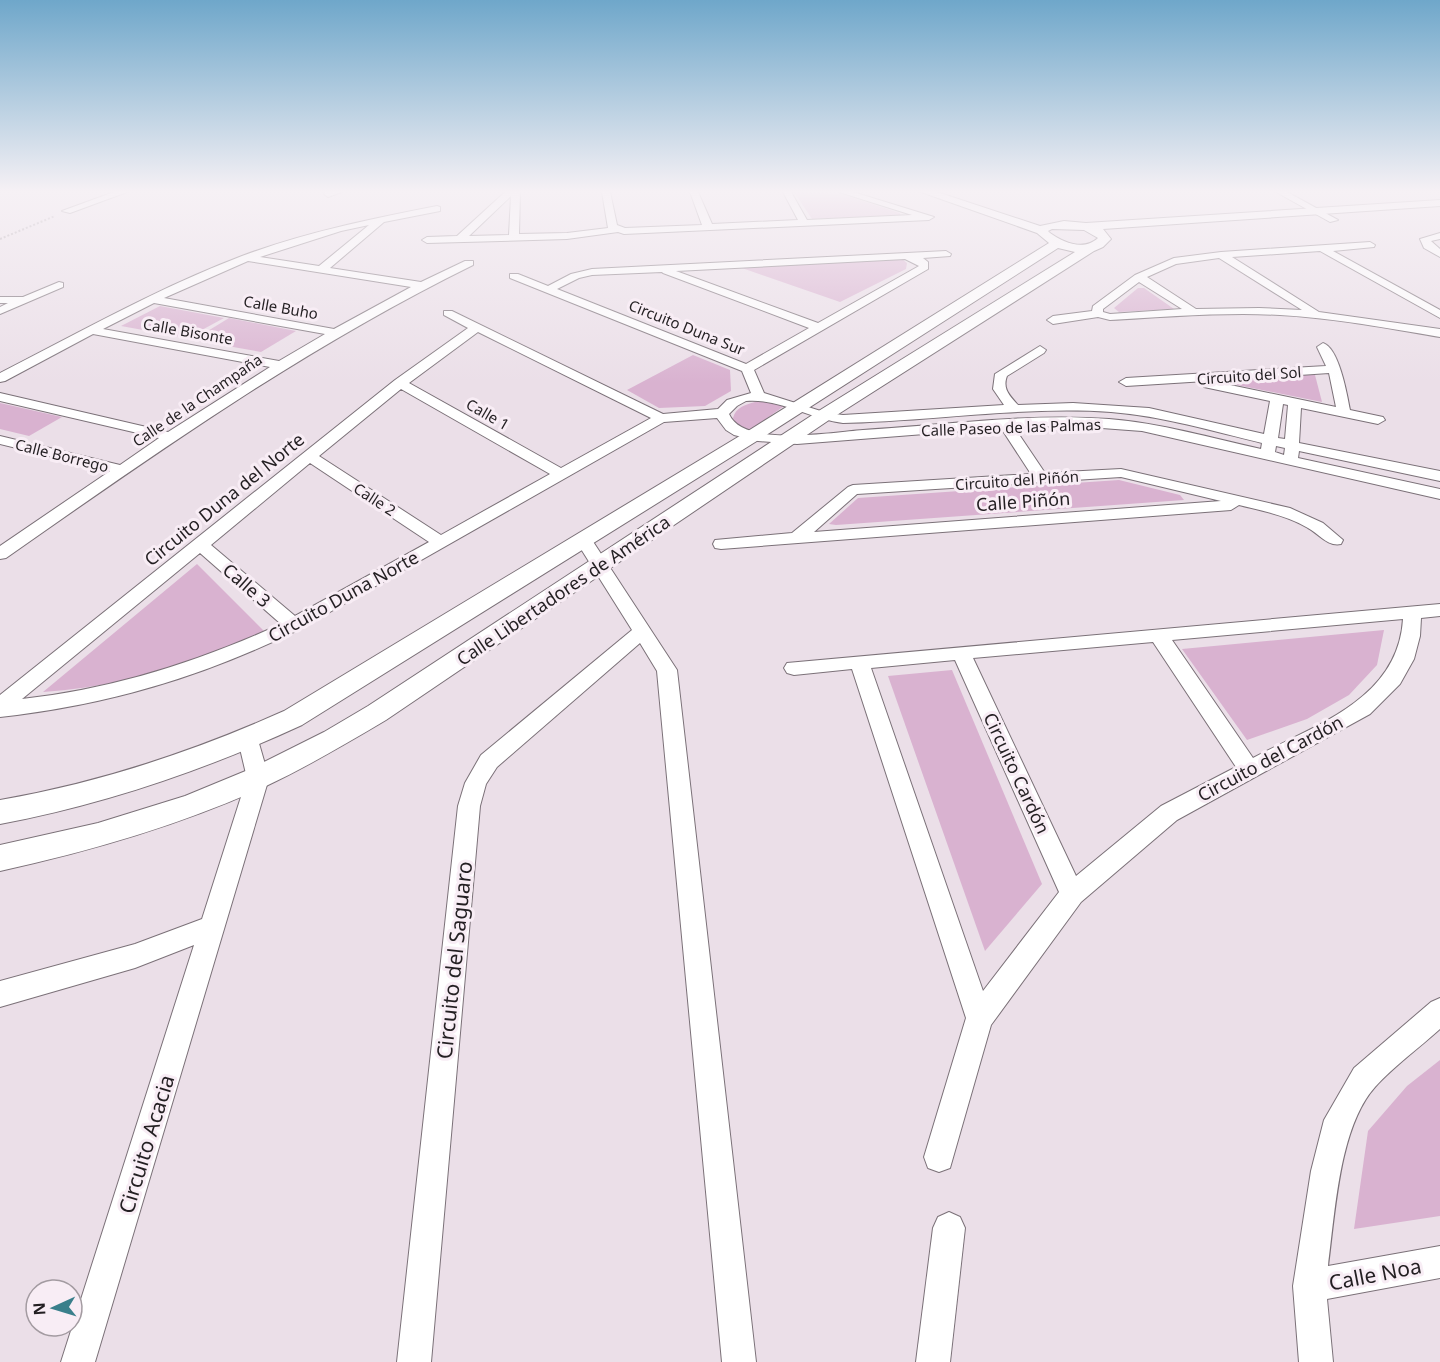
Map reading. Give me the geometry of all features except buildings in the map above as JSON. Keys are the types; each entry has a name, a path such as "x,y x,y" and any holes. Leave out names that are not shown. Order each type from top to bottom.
{"street":[{"path":"0,378 152,299 253,256"},
{"path":"322,269 338,256"},
{"name":"Circuito Duna Sur","path":"747,369 924,267 923,262 917,258 906,256"},
{"name":"Circuito Duna Sur","path":"548,290 582,274 915,256"},
{"name":"Calle Libertadores de América","path":"0,812 67,799 125,783 248,740 293,718 336,694 799,407 1019,256"},
{"name":"Calle Libertadores de América","path":"0,858 112,832 169,814 258,778 313,750 377,713 1067,256"},
{"path":"1098,314 1097,308 1139,277 1174,261 1217,256"},
{"path":"1222,256 1316,314"},
{"path":"1334,256 1440,315"},
{"path":"246,258 420,285"},
{"name":"Calle de la Champaña","path":"0,554 171,437 333,332 420,285 469,263"},
{"path":"659,268 819,328"},
{"name":"Circuito Duna Sur","path":"514,276 747,369 759,397"},
{"path":"1139,277 1195,312"},
{"path":"0,311 58,285"},
{"name":"Calle Buho","path":"152,299 333,332"},
{"path":"0,300 25,300"},
{"path":"1053,320 1098,314 1110,317 1233,311 1316,314 1440,333"},
{"path":"448,314 661,418"},
{"name":"Circuito Duna del Norte","path":"0,708 400,383 477,327"},
{"name":"Calle Bisonte","path":"89,330 280,365"},
{"path":"1323,347 1334,369 1344,412"},
{"path":"1015,409 999,390 998,380 1001,374 1040,350"},
{"name":"Circuito del Sol","path":"1186,379 1334,369"},
{"path":"1126,382 1186,379"},
{"name":"Circuito del Sol","path":"1186,379 1378,420"},
{"name":"Calle 1","path":"400,383 561,474"},
{"path":"0,397 171,437"},
{"path":"722,413 736,402 759,397"},
{"name":"Calle Paseo de las Palmas","path":"759,397 770,397 823,416 867,419 1037,407 1116,407 1149,412 1269,448"},
{"name":"Circuito del Sol","path":"1269,448 1277,398"},
{"name":"Circuito del Sol","path":"1292,453 1295,402"},
{"path":"1037,407 1047,423"},
{"path":"967,412 976,427"},
{"name":"Calle Paseo de las Palmas","path":"722,413 734,429 754,435 789,439 999,425 1118,423 1269,448 1440,493"},
{"name":"Circuito Duna Norte","path":"0,708 79,700 153,683 213,662 294,625 661,418 722,413"},
{"name":"Calle Piñón","path":"999,425 1034,478"},
{"name":"Calle Borrego","path":"0,440 123,470"},
{"name":"Calle Paseo de las Palmas","path":"1292,453 1369,463 1440,478"},
{"name":"Calle 2","path":"309,456 441,542"},
{"name":"Circuito del Piñón","path":"797,538 853,490 1122,473 1301,517 1323,529 1335,540"},
{"path":"1440,478 1438,482 1440,493"},
{"name":"Calle Piñón","path":"721,544 1252,504"},
{"path":"584,541 667,670 739,1362"},
{"name":"Calle 3","path":"200,544 294,625"},
{"path":"794,668 1440,610"},
{"path":"1412,614 1440,616"},
{"name":"Circuito del Cardón","path":"979,1018 1072,894 1169,813 1248,768 1363,708 1394,679 1404,659 1411,636 1412,614"},
{"name":"Circuito del Saguaro","path":"414,1362 469,806 476,783 489,761 642,632"},
{"path":"1159,636 1248,768"},
{"name":"Circuito Cardón","path":"962,653 1072,894"},
{"path":"859,662 979,1018 939,1157"},
{"path":"248,740 258,778"},
{"name":"Circuito Acacia","path":"78,1362 258,778"},
{"path":"0,994 135,956 214,926"},
{"path":"1316,1362 1309,1286 1326,1171 1339,1120 1364,1078 1440,1011"},
{"path":"933,1362 949,1228"},
{"name":"Calle Noa","path":"1309,1286 1440,1262"}],"shaded area":[{"path":"902,259 907,263 906,269 840,302 742,268 748,266"},
{"path":"1138,288 1144,288 1174,309 1119,312 1114,308"},
{"path":"160,306 224,318 187,338 121,326"},
{"path":"229,318 296,331 261,352 193,340"},
{"path":"693,355 730,370 731,391 705,406 659,408 627,390"},
{"path":"1315,375 1322,402 1232,384 1232,380"},
{"path":"755,402 784,406 749,431 736,425 733,418 736,411 744,405"},
{"path":"0,403 62,417 29,436 0,429"},
{"path":"1119,480 1180,495 1184,500 829,524 858,498"},
{"path":"197,564 265,632 210,657 163,672 103,685 43,692"},
{"path":"1384,630 1377,665 1349,695 1307,719 1247,740 1182,649"},
{"path":"952,670 1042,884 985,951 888,676"},
{"path":"1440,1060 1440,1216 1354,1229 1368,1131 1407,1086"}]}
